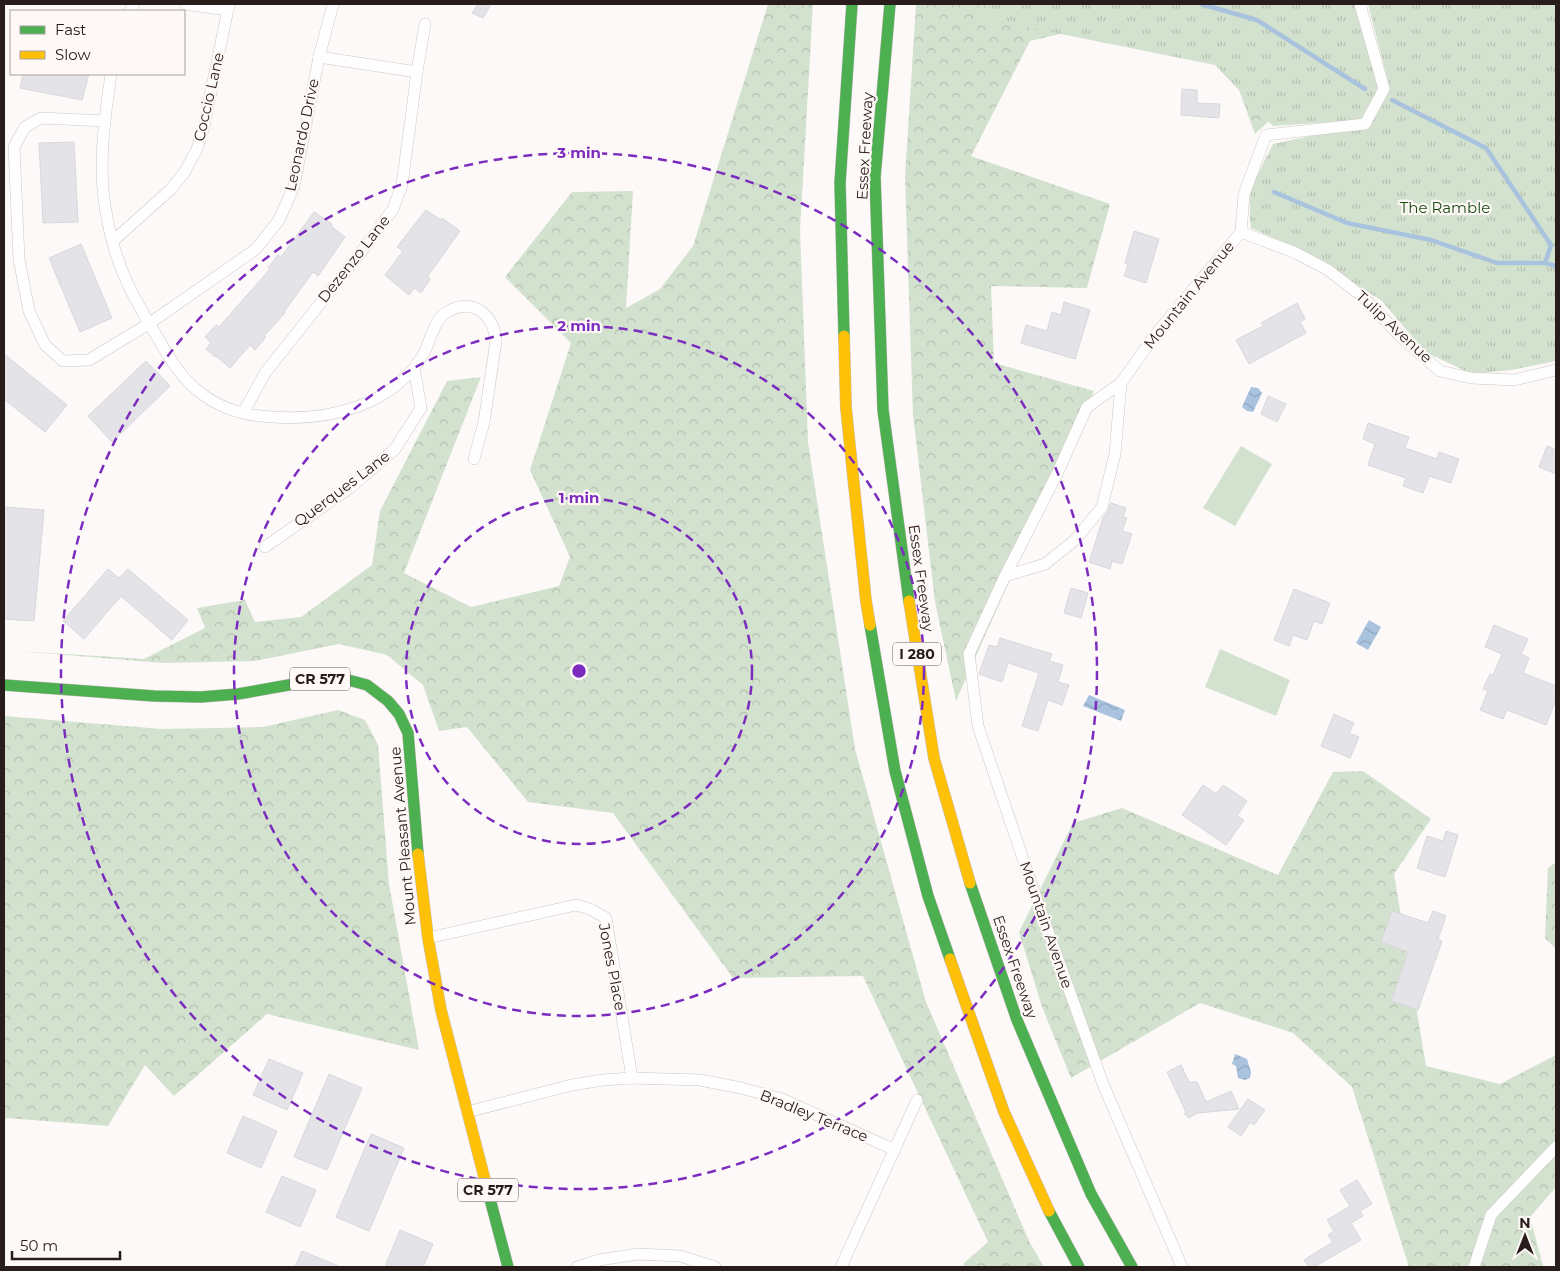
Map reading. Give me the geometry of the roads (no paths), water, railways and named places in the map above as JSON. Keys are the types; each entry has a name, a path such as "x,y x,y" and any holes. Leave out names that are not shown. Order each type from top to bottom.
{"main road":[{"name":"Essex Freeway","path":"852,4 840,184 846,408 866,601 895,771 928,896 1004,1112 1055,1224 1079,1267"},
{"name":"Essex Freeway","path":"890,4 876,177 883,410 908,592 934,758 970,882 1017,1020 1091,1194 1132,1267"},
{"name":"Mount Pleasant Avenue","path":"4,685 182,697 238,694 328,678 367,685 388,701 399,714 408,733 428,938 441,1010 508,1267"}],"street":[{"name":"Coccio Lane","path":"113,241 170,190 184,173 197,150 204,126 228,7 185,4"},
{"name":"Leonardo Drive","path":"105,121 40,118 25,127 14,147 19,259 28,311 45,345 64,361 90,360 150,323 256,249 279,220 294,186 319,57 333,4"},
{"name":"Mountain Avenue","path":"1182,1267 1103,1084 1040,909 978,726 969,654 1004,576 1057,474 1087,407 1121,383 1155,335 1241,232 1244,194 1266,135 1364,124 1384,89 1360,4"},
{"name":"Dezenzo Lane","path":"243,413 265,373 393,209 402,185 417,72 426,24"},
{"path":"319,57 417,72"},
{"path":"111,75 102,159 105,204 113,241 127,281 173,364 188,382 203,395 222,406 243,413 274,417 316,418 344,411 367,404 410,374 424,354 436,326 448,311 467,307 477,309 492,322 496,341 484,422 474,459"},
{"name":"Tulip Avenue","path":"1241,232 1296,253 1328,270 1364,297 1402,338 1440,371 1471,378 1514,380 1556,370"},
{"name":"Querques Lane","path":"265,547 351,487 395,449 421,408 414,368"},
{"path":"1004,576 1045,564 1076,540 1102,507 1115,454 1121,383"},
{"name":"Jones Place","path":"428,938 576,905 590,909 606,918 632,1078"},
{"name":"Bradley Terrace","path":"467,1112 572,1085 603,1080 632,1078 700,1080 741,1088 782,1100 894,1150"},
{"path":"841,1267 917,1100"},
{"path":"1474,1267 1491,1215 1556,1147"},
{"path":"577,1267 599,1260 638,1254 680,1256 715,1267"}],"water":[{"path":"1251,387 1258,388 1262,393 1253,412 1247,411 1242,407"},
{"path":"1369,620 1381,627 1368,650 1356,643"},
{"path":"1089,695 1125,710 1121,721 1083,706"},
{"path":"1235,1054 1247,1059 1251,1072 1250,1078 1245,1080 1238,1078 1236,1066 1232,1064"}],"waterway":[{"path":"1201,4 1257,20 1365,89"},
{"path":"1392,100 1486,148 1551,245 1545,263"},
{"path":"1274,192 1347,223 1431,240 1497,263 1545,263 1556,266"}],"park label":[{"name":"The Ramble","path":"1445,208"}]}
